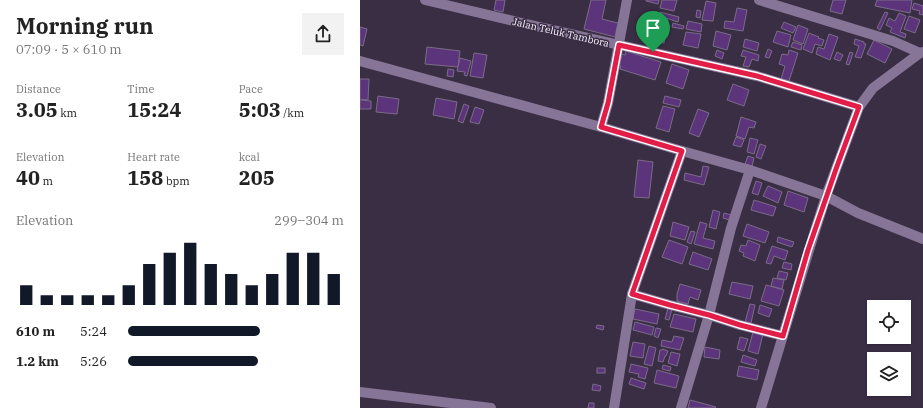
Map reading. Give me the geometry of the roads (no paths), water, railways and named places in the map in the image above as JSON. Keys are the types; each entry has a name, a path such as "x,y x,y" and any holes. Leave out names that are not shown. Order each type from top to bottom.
{"street":[{"name":"Jalan Teluk Tambora","path":"425,0 757,76 859,107"},
{"path":"601,127 608,103 627,0"},
{"path":"759,0 893,41 922,53"},
{"path":"761,408 808,250 859,107 873,88 922,53"},
{"path":"360,61 601,127 750,170 826,196 858,213 923,239"},
{"path":"614,408 632,294 682,151"},
{"path":"681,408 709,315 731,228 750,170"},
{"path":"632,294 783,336"},
{"path":"360,392 491,408"}]}
